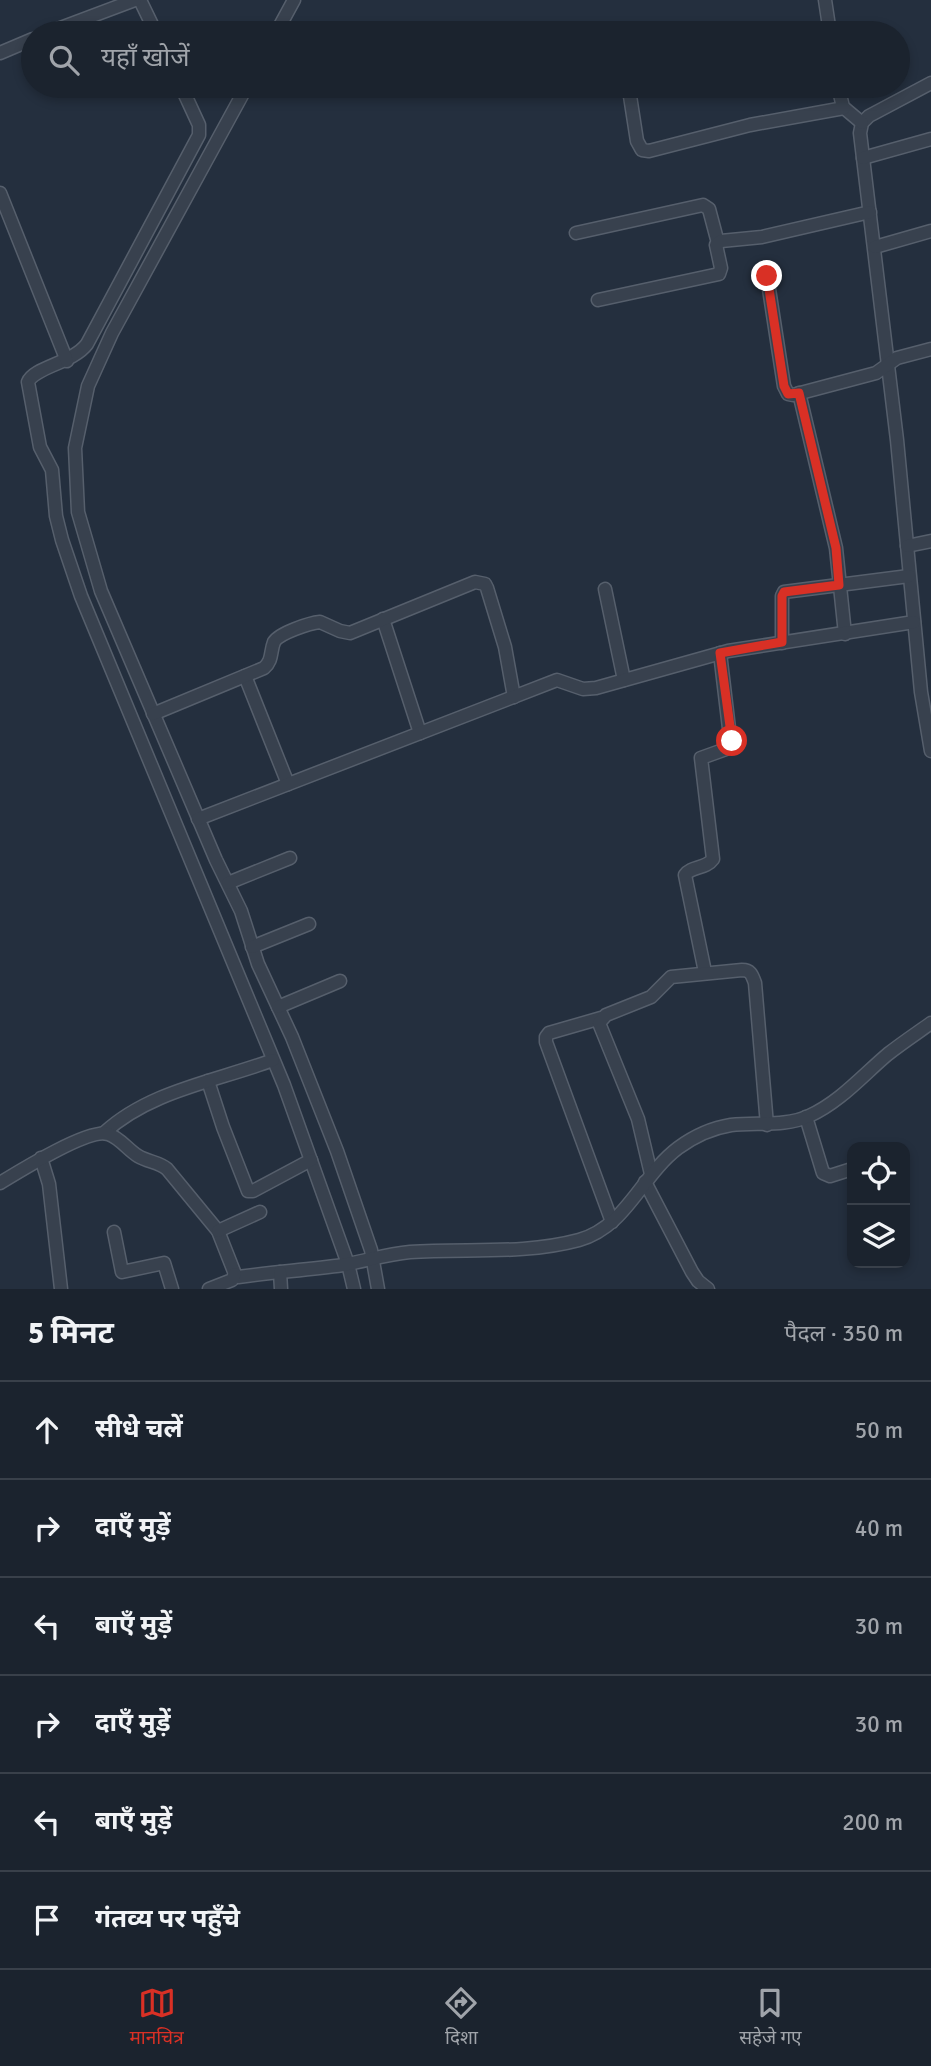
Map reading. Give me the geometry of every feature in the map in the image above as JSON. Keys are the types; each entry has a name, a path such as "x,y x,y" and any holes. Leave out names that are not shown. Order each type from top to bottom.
{"street":[{"path":"80,21 137,0 149,21"},
{"path":"283,21 294,0"},
{"path":"825,0 829,21"},
{"path":"0,53 21,44"},
{"path":"910,94 931,83"},
{"path":"187,98 199,125 199,135 87,344 77,355 34,374 28,382 37,434 52,470 56,516 80,596 273,1060 311,1160 360,1261 378,1289"},
{"path":"240,98 112,333 88,386 77,432 75,473 78,512 101,591 198,819 241,911 252,947 337,1151 360,1261 354,1289"},
{"path":"630,98 637,141 642,150 649,151 750,125 844,108"},
{"path":"840,98 844,108 862,123"},
{"path":"903,98 869,116 862,123 860,133 875,247 914,622 926,691 931,751"},
{"path":"863,158 931,139"},
{"path":"0,193 66,361"},
{"path":"576,233 703,205 709,209 718,243 716,248 721,268 719,274 598,300"},
{"path":"718,243 762,237 870,212"},
{"path":"875,247 931,230"},
{"path":"767,276 784,386 788,394 876,373 897,358 931,349"},
{"path":"799,393 836,548 845,634"},
{"path":"907,546 931,541"},
{"path":"782,642 784,592 909,576"},
{"path":"153,714 268,664 274,643 285,634 320,622 350,633 475,582 485,584 501,633 514,697"},
{"path":"605,589 624,680"},
{"path":"383,619 420,733"},
{"path":"198,819 557,680 583,689 720,653 914,622"},
{"path":"705,972 685,876 688,871 708,865 713,859 701,758 731,745 720,653"},
{"path":"245,676 288,784"},
{"path":"228,883 290,858"},
{"path":"252,947 309,924"},
{"path":"612,1222 546,1042 549,1033 601,1018 651,997 671,977 747,970 752,974 755,983 767,1125"},
{"path":"278,1007 340,981"},
{"path":"601,1018 599,1023 638,1119 648,1178 692,1272 708,1289"},
{"path":"235,1275 280,1272 412,1252 496,1251 549,1246 597,1233 612,1222 648,1178 679,1147 712,1130 729,1125 767,1125 806,1117 836,1100 889,1053 931,1023"},
{"path":"0,1182 41,1158 104,1133 127,1114 208,1081 273,1060"},
{"path":"208,1081 248,1191 253,1191 311,1160"},
{"path":"806,1117 823,1173 830,1176 847,1171"},
{"path":"104,1133 141,1158 163,1166 218,1231 240,1289"},
{"path":"41,1158 49,1184 61,1289"},
{"path":"218,1231 260,1212"},
{"path":"114,1232 122,1272 164,1262 172,1289"},
{"path":"280,1272 281,1289"},
{"path":"209,1289 232,1280 235,1275"}],"route":[{"path":"732,741 720,653 782,642 784,592 839,585 836,548 799,393 788,394 784,386 767,276"}]}
